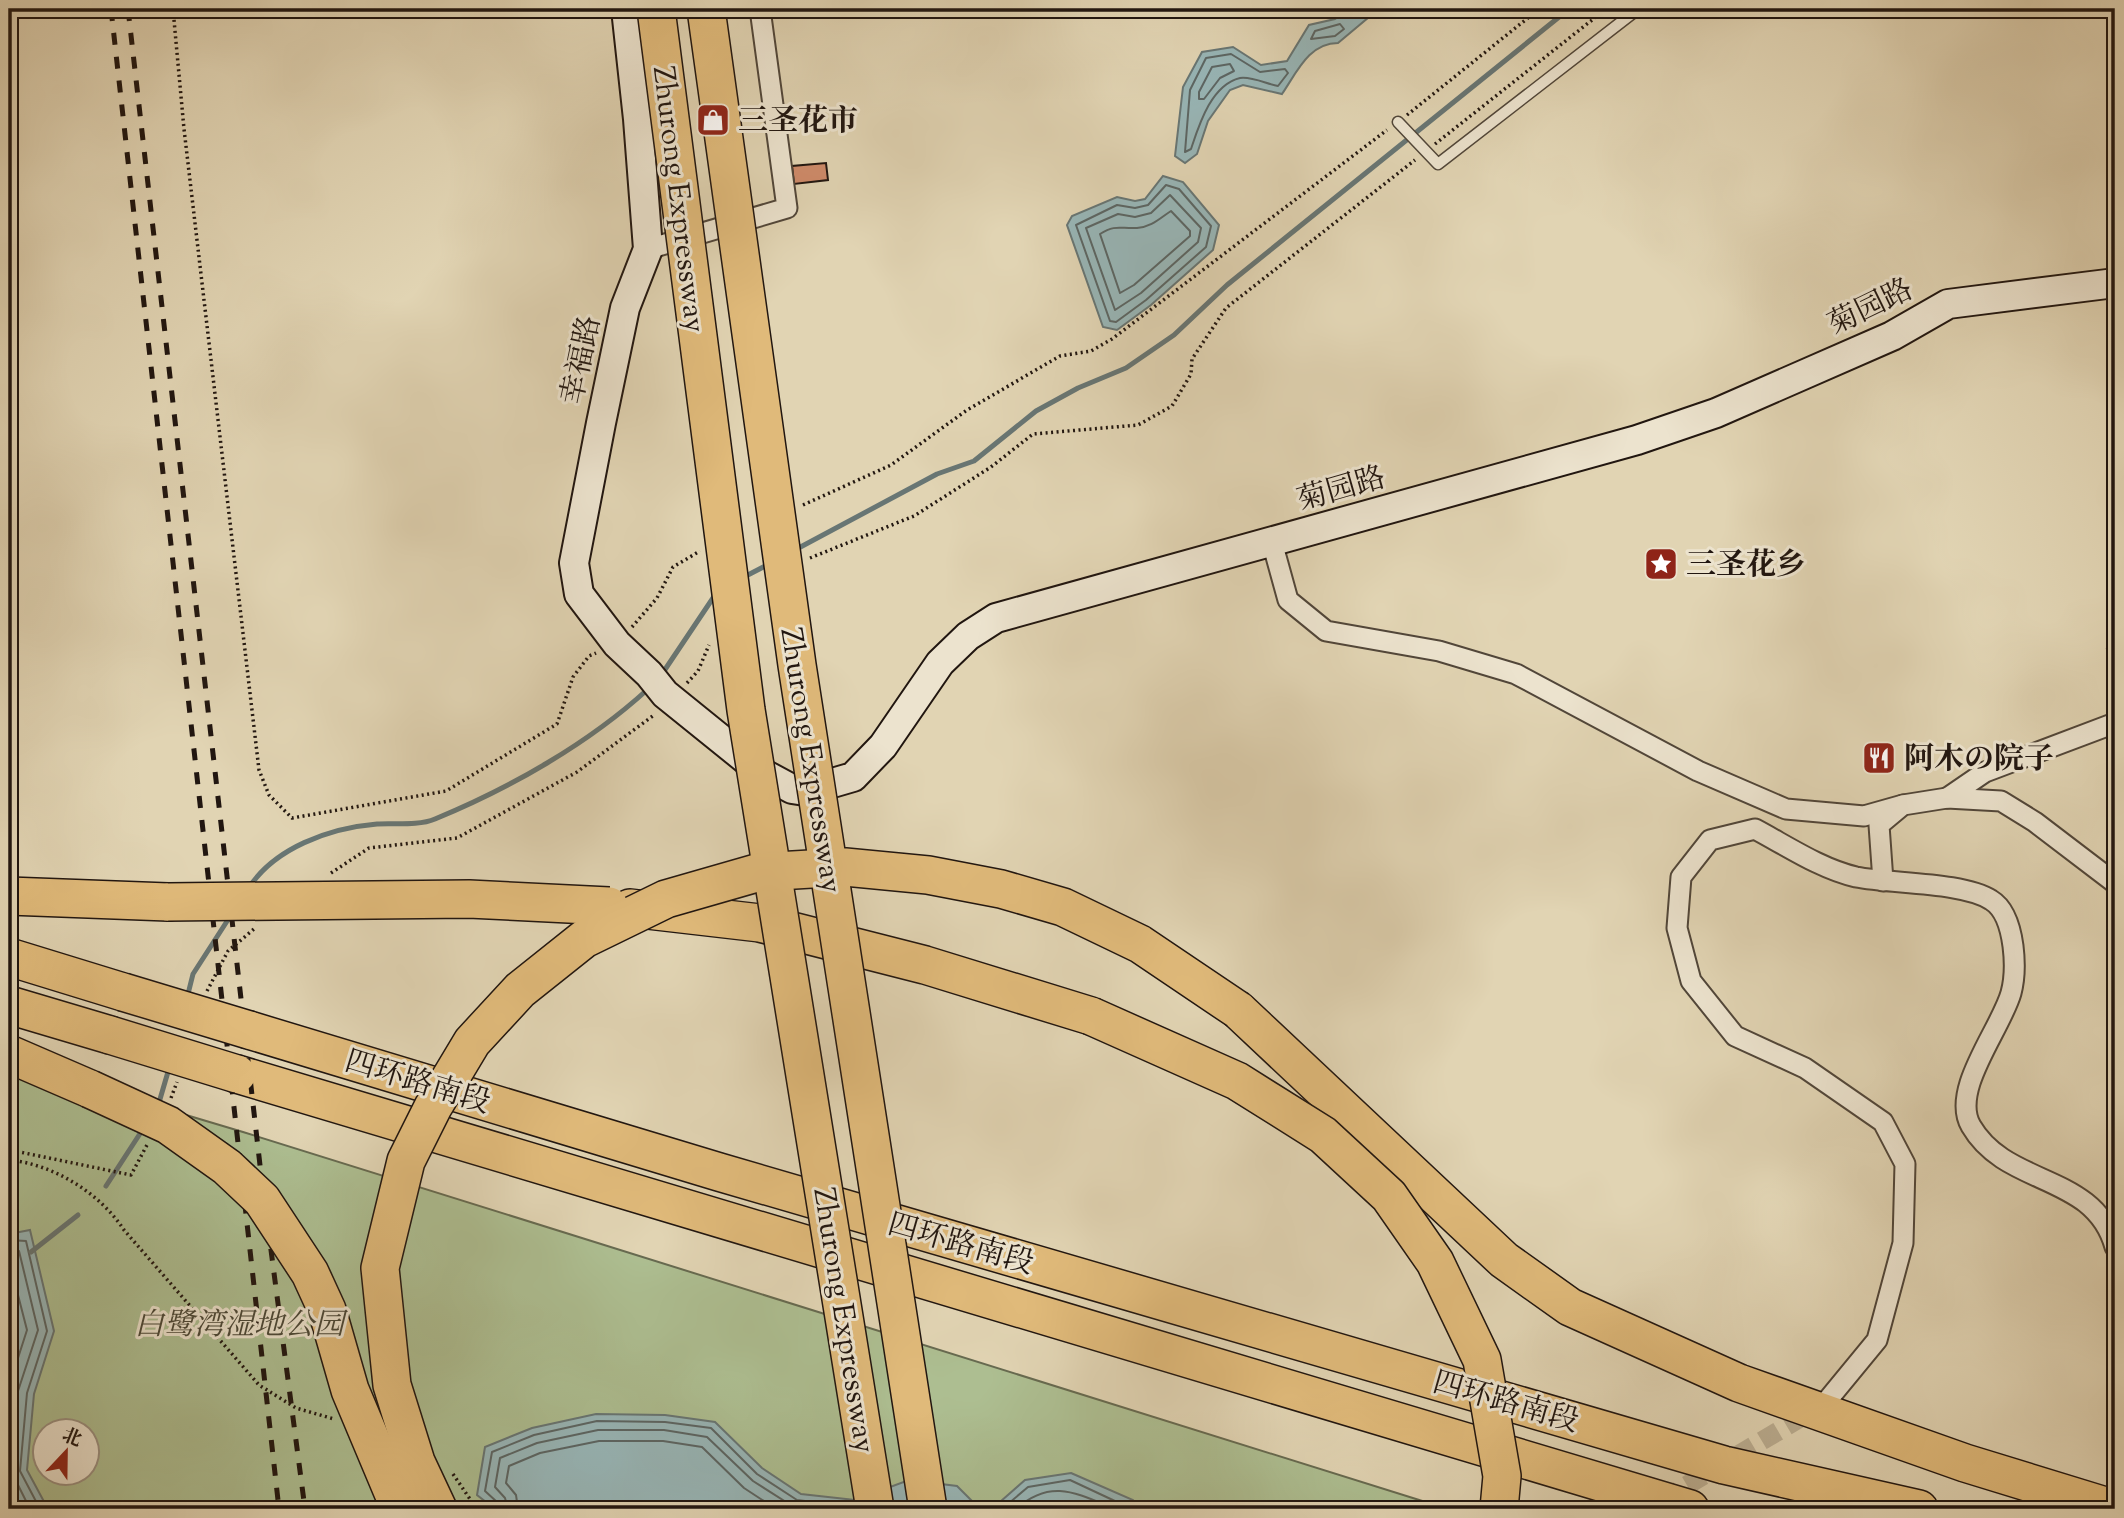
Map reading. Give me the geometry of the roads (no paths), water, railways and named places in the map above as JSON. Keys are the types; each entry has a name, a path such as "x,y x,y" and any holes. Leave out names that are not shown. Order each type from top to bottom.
{"highway":[{"name":"Zhurong Expressway","path":"656,9 746,709 875,1509"},
{"name":"Zhurong Expressway","path":"706,9 797,665 928,1509"},
{"path":"438,1509 416,1462 392,1385 380,1268 406,1161 433,1107 472,1042 520,990 584,939 666,898 760,873 845,867 1001,889 1063,907 1140,944 1238,1010 1504,1259 1570,1307 1739,1383 1965,1463 2115,1509"},
{"path":"9,896 168,902 469,899 609,906 761,923 925,965 1091,1016 1237,1081 1323,1135 1389,1196 1435,1262 1482,1360 1502,1476 1499,1509"},
{"name":"四环路南段","path":"9,957 719,1172 1710,1461 1919,1509"},
{"name":"四环路南段","path":"9,1005 1690,1509"},
{"path":"9,1054 168,1125 227,1167 262,1200 310,1273 327,1310 351,1390 400,1509"}],"street":[{"name":"幸福路","path":"625,9 638,119 648,249 625,309 574,563 579,594 617,645 662,689"},
{"path":"648,249 787,208 760,9"},
{"name":"菊园路","path":"662,689 764,774 792,789 824,787 853,777 883,746 940,663 968,636 996,618 1637,440 1716,413 1892,336 1948,304 2115,283"},
{"path":"1272,541 1288,600 1326,631 1439,651 1516,674 1698,771 1786,809 1864,817 1903,805 1947,797 2001,801 2035,822 2115,883"},
{"path":"1947,797 1985,772 2115,723"},
{"path":"1883,881 1879,825 1903,805"},
{"path":"1826,1402 1877,1340 1903,1242 1905,1164 1883,1122 1805,1068 1735,1035 1691,981 1677,928 1681,877 1710,840 1755,829 1853,876 1966,891 1993,900 2011,927 2015,965 2011,994 1964,1096 1970,1125 2012,1166 2062,1188 2089,1204 2109,1226 2115,1247"}],"lane":[{"path":"1402,125 1438,164 1638,9"}],"water":[{"path":"1348,9 1368,9 1369,17 1338,43 1328,44 1311,53 1282,94 1243,85 1230,90 1208,121 1197,154 1185,163 1175,156 1183,87 1202,52 1233,47 1261,65 1287,61 1309,25 1335,19"},
{"path":"1163,176 1183,182 1219,225 1213,250 1151,305 1117,330 1103,327 1067,225 1072,216 1117,197 1135,201 1145,199"},
{"path":"30,1230 54,1331 34,1394 27,1470 32,1486 36,1486 48,1509 9,1509 9,1234"},
{"path":"596,1414 665,1415 715,1422 762,1468 801,1494 855,1500 909,1480 957,1486 980,1509 947,1509 928,1502 905,1509 495,1509 477,1495 485,1447 532,1428"},
{"path":"1071,1473 1133,1500 1141,1509 992,1509 1025,1480"}],"waterway":[{"path":"793,551 937,474 974,461 1036,411 1078,388 1126,368 1174,335 1227,285 1569,9"},
{"path":"744,577 769,564"},
{"path":"660,677 717,592"},
{"path":"248,889 272,862 304,843 359,826 429,821 520,779 600,728 648,689"},
{"path":"187,998 193,974 231,915"},
{"path":"158,1106 170,1065"},
{"path":"106,1186 143,1129"},
{"path":"31,1252 78,1215"}],"tunnel":[{"path":"1662,1500 1814,1410"}],"railway":[{"path":"111,9 279,1509"},
{"path":"128,9 261,1174 305,1509"}],"place":[{"name":"三圣花市","path":"713,120"},
{"name":"三圣花乡","path":"1661,564"},
{"name":"阿木の院子","path":"1879,758"}],"park label":[{"name":"白鹭湾湿地公园","path":"239,1324"}]}
